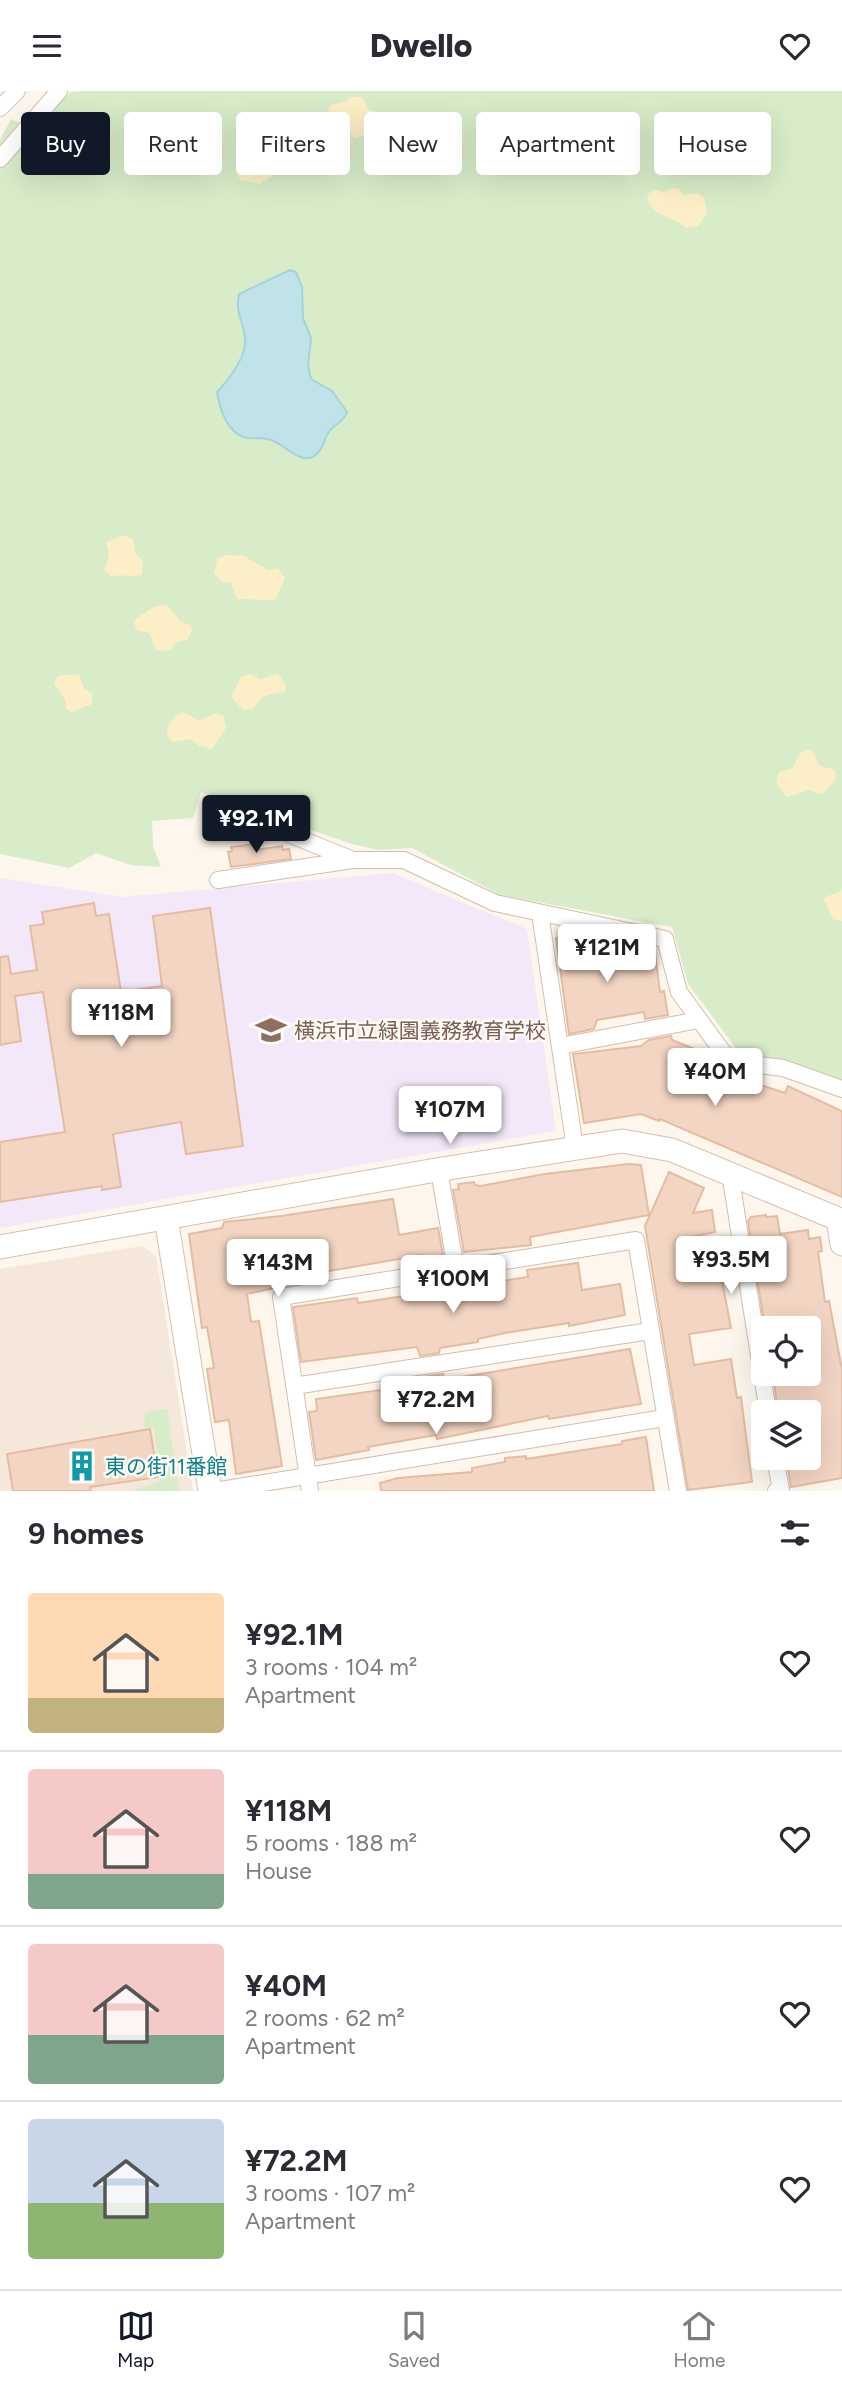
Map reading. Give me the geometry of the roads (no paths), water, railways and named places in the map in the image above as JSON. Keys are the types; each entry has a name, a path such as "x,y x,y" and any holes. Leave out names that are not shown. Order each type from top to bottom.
{"street":[{"path":"0,108 17,91"},
{"path":"0,159 59,91"},
{"path":"242,815 353,859"},
{"path":"218,880 353,859 404,860 495,903 665,939 679,992 725,1055 736,1062 783,1068 842,1089"},
{"path":"541,913 575,1147"},
{"path":"560,1046 699,1020"},
{"path":"0,1247 439,1170 622,1141 673,1150 838,1219 842,1244"},
{"path":"439,1170 456,1269"},
{"path":"730,1173 766,1400"},
{"path":"166,1218 212,1491 309,1483 664,1418"},
{"path":"309,1483 281,1297 636,1240 678,1491"},
{"path":"294,1386 650,1331"},
{"path":"776,1491 781,1490 777,1470"}],"water":[{"path":"290,270 296,272 302,287 303,318 311,338 308,366 311,379 332,391 347,412 328,434 316,455 310,458 303,458 268,439 249,438 236,432 226,421 217,392 236,367 245,345 238,307 239,294"}],"place":[{"name":"横浜市立緑園義務教育学校","path":"271,1030"},
{"name":"東の街11番館","path":"82,1466"}]}
